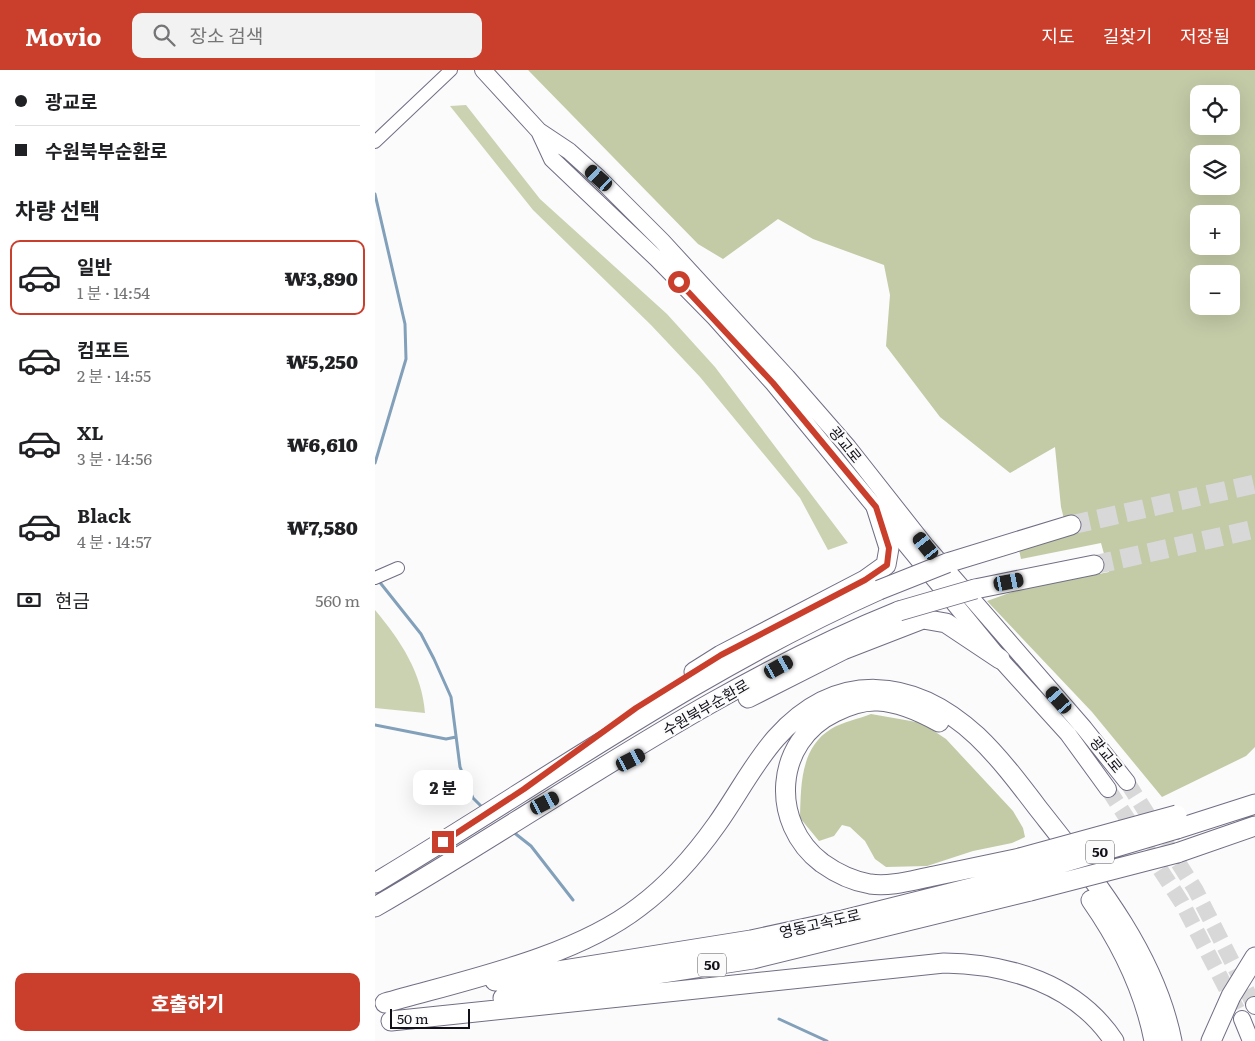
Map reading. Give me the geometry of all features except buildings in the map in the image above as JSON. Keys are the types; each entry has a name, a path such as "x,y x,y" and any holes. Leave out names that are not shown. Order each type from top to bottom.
{"highway":[{"path":"524,789 636,708 721,655 865,580 887,565 889,548 876,507"},
{"name":"수원북부순환로","path":"375,884 524,789 686,690 777,640 879,590 947,563 1071,525"},
{"name":"수원북부순환로","path":"375,907 701,710 795,658 858,627 899,611 975,589 1093,565"},
{"path":"545,803 843,650 906,624 923,619 946,623 1001,659"},
{"path":"380,1004 543,955 602,931 627,917 659,891 686,864 718,823 759,760 792,722 820,703 842,693 869,688 881,688 909,694 947,712 978,737 1011,774 1109,903 1135,942 1159,995 1172,1041"},
{"path":"1024,874 894,884 870,884 845,877 815,857 793,830 787,813 785,794 785,776 792,755 805,735 818,722 844,708 861,702 884,702 911,709 929,716 956,733 984,760 1020,803 1048,839 1102,916 1130,965 1143,998 1154,1041"},
{"path":"1177,822 1255,794"},
{"name":"영동고속도로","path":"383,1023 509,996 753,959 1024,874 1177,822 1255,804"},
{"name":"영동고속도로","path":"380,1004 485,983 751,940 1024,874 1177,853 1255,826"},
{"path":"1211,1041 1231,996 1255,957"},
{"path":"383,1023 944,963 961,963 1014,970 1041,982 1084,1009 1102,1026 1114,1041"}],"main road":[{"name":"광교로","path":"483,70 539,131 569,151 599,178 787,377 848,447 926,546 1084,728 1127,782"},
{"name":"광교로","path":"539,131 552,159 656,258 715,318 773,383 1001,659 1068,734 1108,789"},
{"path":"1242,1019 1251,1041"}],"street":[{"path":"379,138 451,70"},
{"path":"375,578 398,568"}],"green space":[{"path":"528,70 1255,70 1255,747 1246,756 1162,797 1092,712 987,601 1015,591 1109,572 1101,543 1021,559 1018,545 1068,535 1061,507 1055,447 1010,473 940,417 886,346 890,295 884,265 813,239 778,219 723,259 698,244"},
{"path":"466,105 540,199 667,314 715,367 848,543 828,550 800,498 700,377 651,325 533,210 450,106"},
{"path":"375,610 409,658 420,684 425,713 375,708"},
{"path":"871,714 922,723 946,739 1013,811 1023,828 1025,837 1012,843 973,851 927,866 886,867 875,859 865,841 850,827 842,825 834,836 819,841 800,818 802,781 808,757 813,746 831,729 840,724"}],"waterway":[{"path":"375,194 405,324 406,359 375,463"},
{"path":"378,580 421,634 434,659 451,697 460,767 473,798 484,809"},
{"path":"375,725 446,739 456,737"},
{"path":"512,831 531,846 573,900"},
{"path":"779,1019 827,1041"}],"tunnel":[{"path":"1071,525 1255,484"},
{"path":"1094,565 1255,529"},
{"path":"1127,782 1195,889 1254,1005"},
{"path":"1108,789 1182,903 1242,1019"}],"route":[{"path":"443,842 524,789 636,708 721,655 865,580 887,565 889,548 876,507 773,383 715,318 679,282"}]}
